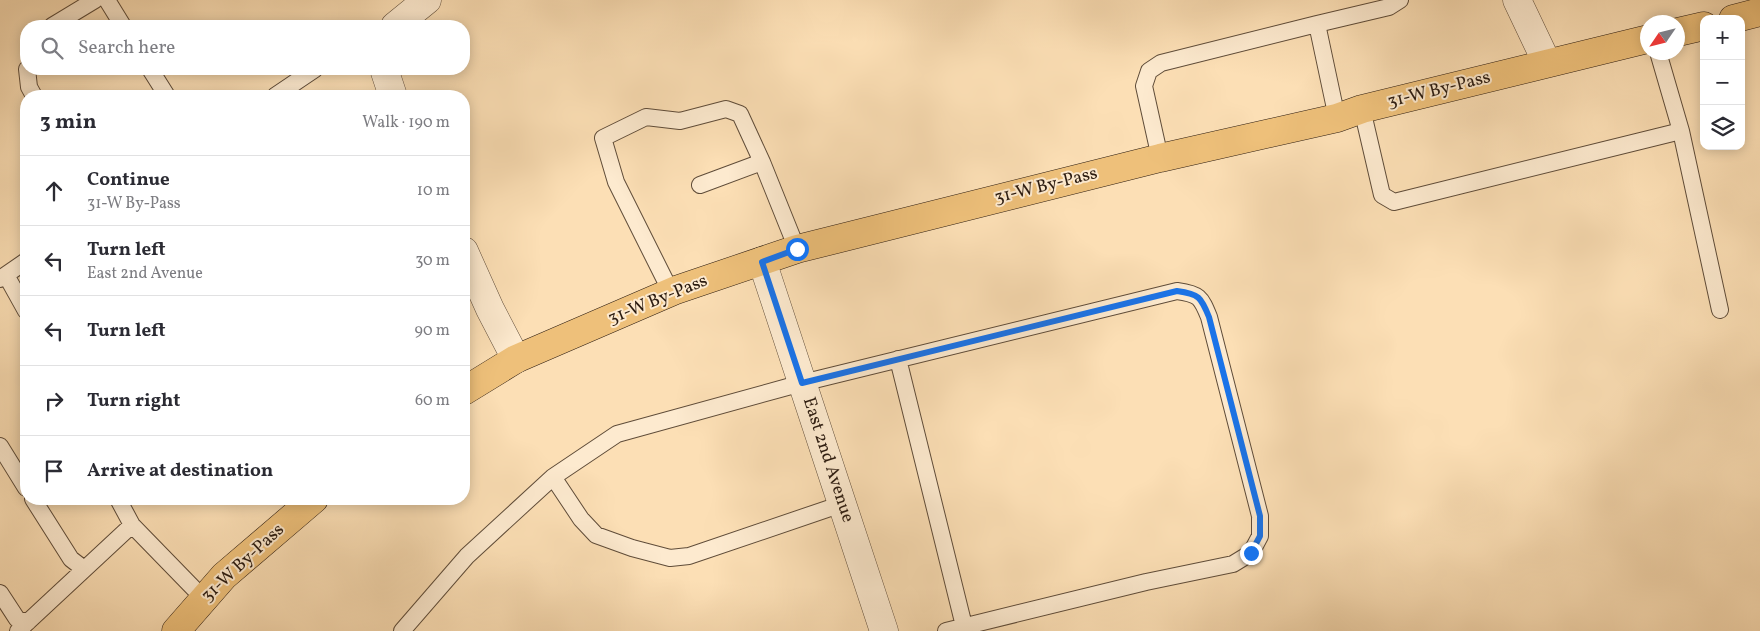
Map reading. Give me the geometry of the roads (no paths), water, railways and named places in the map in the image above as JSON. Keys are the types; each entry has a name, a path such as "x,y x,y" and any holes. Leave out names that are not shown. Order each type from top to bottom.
{"main road":[{"path":"1745,16 1760,12"},
{"path":"1685,30 1700,27"},
{"name":"31-W By-Pass","path":"470,387 516,360 671,292 797,249 1640,41"},
{"name":"31-W By-Pass","path":"176,631 224,576 307,505"}],"street":[{"path":"402,20 427,0"},
{"path":"1517,0 1547,63"},
{"path":"386,75 390,90"},
{"name":"East 2nd Avenue","path":"762,262 884,631"},
{"path":"470,264 516,360"}],"lane":[{"path":"62,20 95,0"},
{"path":"107,0 120,20"},
{"path":"1160,158 1144,86 1149,71 1161,63 1389,7 1400,0"},
{"path":"1317,24 1349,113 1382,195 1394,202 1681,131"},
{"path":"1660,60 1681,131 1720,310"},
{"path":"28,75 31,90"},
{"path":"154,75 163,90"},
{"path":"284,90 306,75"},
{"path":"671,292 616,182 603,138 646,117 680,121 726,109 740,114 762,162 797,249"},
{"path":"700,185 762,162"},
{"path":"20,265 3,277 20,302"},
{"path":"402,631 467,556 553,478 618,434 802,383 1177,291 1192,293 1203,302 1209,317 1260,516 1260,536 1251,553 1233,564 1146,582 946,631"},
{"path":"898,360 964,626"},
{"path":"0,446 20,478"},
{"path":"553,478 581,519 596,535 632,548 670,558 689,556 842,504"},
{"path":"37,505 71,559 84,569"},
{"path":"121,505 132,525 204,599"},
{"path":"0,593 23,627 132,525"}]}
